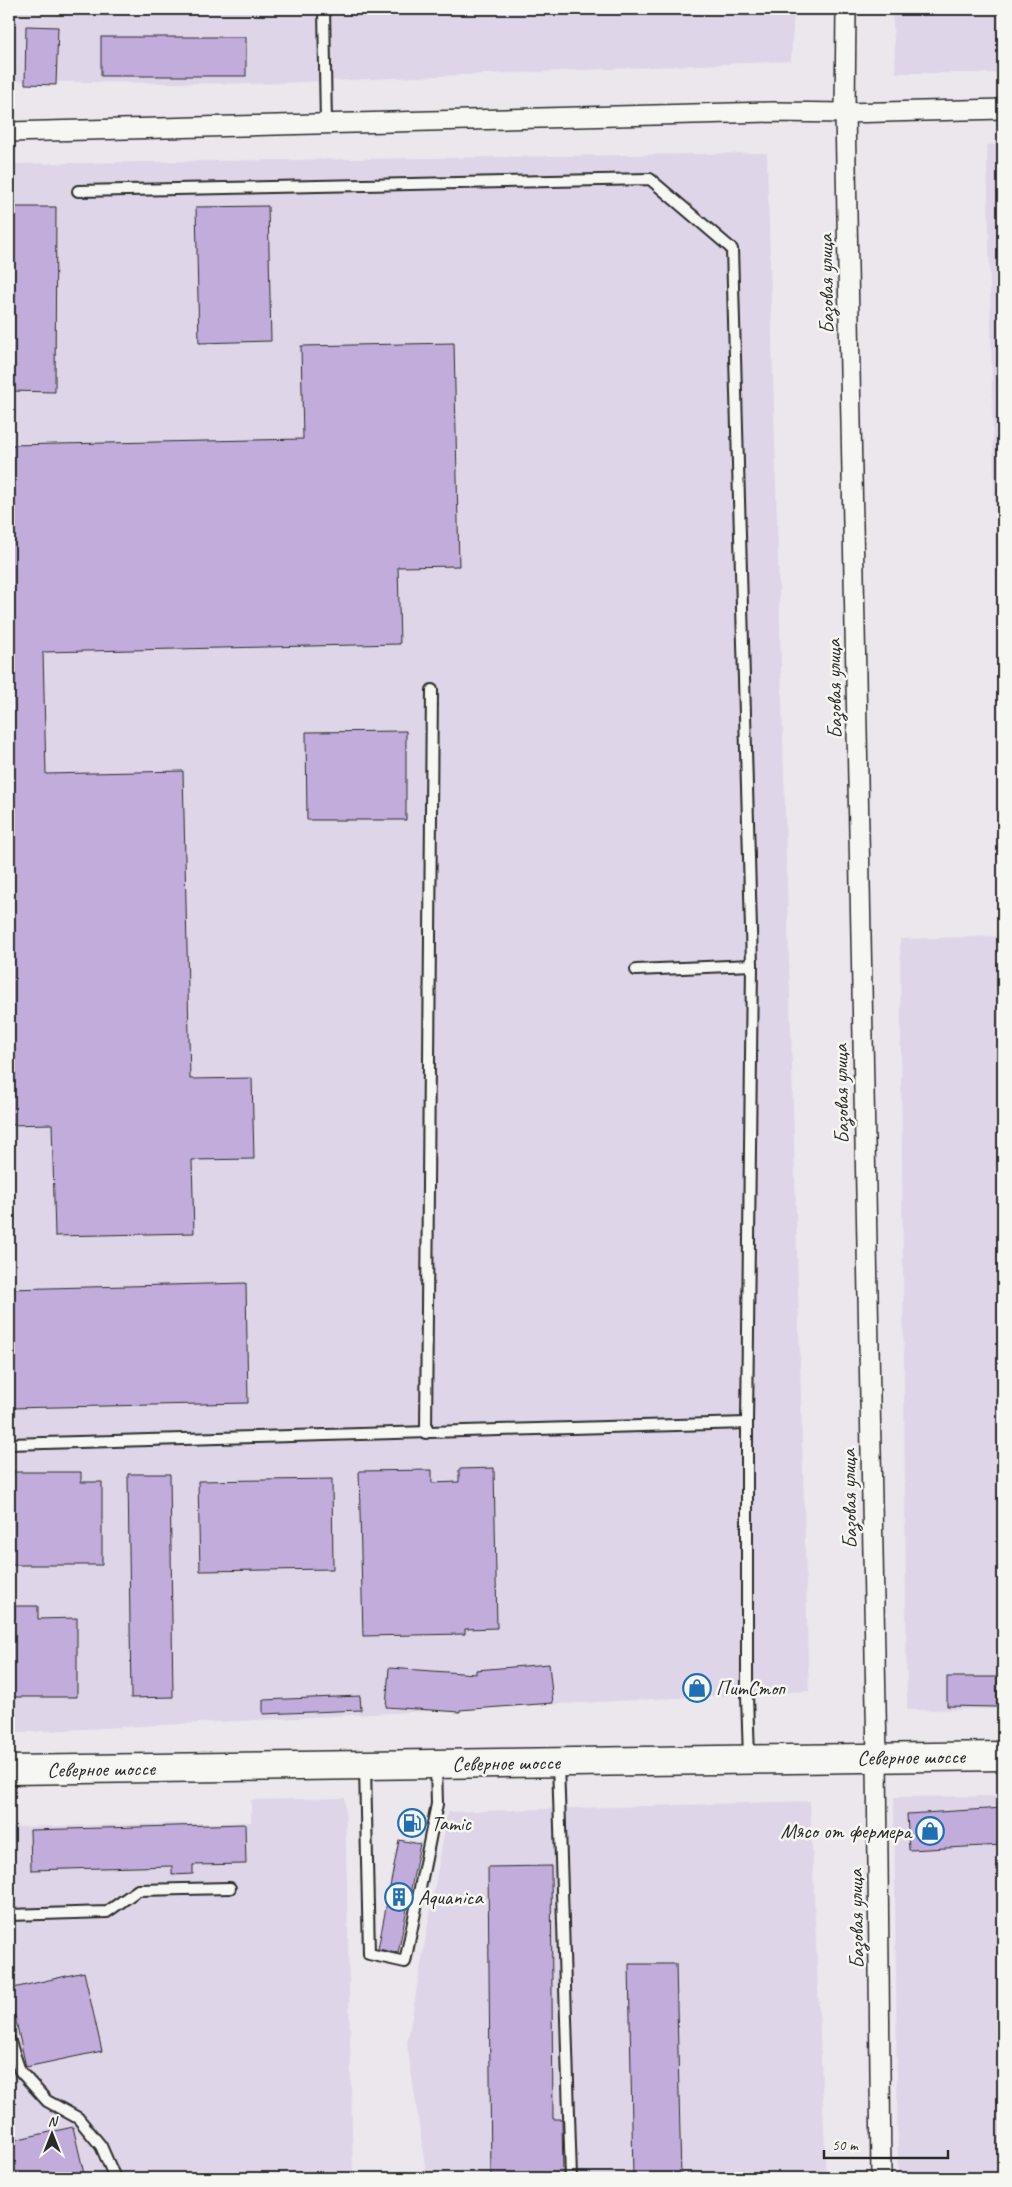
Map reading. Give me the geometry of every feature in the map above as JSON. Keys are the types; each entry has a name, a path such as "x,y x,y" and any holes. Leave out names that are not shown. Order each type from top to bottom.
{"main road":[{"name":"Северное шоссе","path":"9,1770 1003,1756"}],"street":[{"name":"Базовая улица","path":"846,9 845,113 877,1758 880,2178"},
{"path":"9,132 773,112 845,113 1003,109"}],"lane":[{"path":"324,9 326,124"},
{"path":"78,191 650,178 732,249 752,965 747,1423 747,1695 749,1759"},
{"path":"426,1433 432,690"},
{"path":"636,970 752,965"},
{"path":"9,1444 747,1423"},
{"path":"558,1762 571,2178"},
{"path":"365,1765 369,1954 405,1962 437,1804 436,1764"},
{"path":"9,1915 107,1912 138,1890 230,1888"},
{"path":"9,2039 20,2071 47,2101 78,2118 101,2146 115,2178"}],"shaded area":[{"path":"9,9 794,9 791,61 256,84 9,81"},
{"path":"892,9 1003,9 1003,73 896,73"},
{"path":"1003,144 1003,905 987,145"},
{"path":"767,153 809,1691 9,1733 9,164"},
{"path":"1003,936 1003,1709 907,1710 900,939"},
{"path":"1003,1796 1003,2178 898,2178 894,1797"},
{"path":"345,1798 353,2178 9,2178 9,1827 251,1822 251,1800"},
{"path":"810,1801 826,2178 427,2178 407,2044 448,1812"}],"building":[{"path":"26,26 58,27 56,85 25,84"},
{"path":"101,37 246,37 246,76 101,76"},
{"path":"268,206 271,341 199,343 196,207"},
{"path":"9,207 56,207 55,392 9,391"},
{"path":"454,343 459,566 398,567 400,644 43,652 46,774 183,771 190,1079 252,1078 254,1159 192,1160 194,1233 55,1236 52,1124 9,1125 9,445 303,439 301,346"},
{"path":"406,731 406,820 307,820 306,732"},
{"path":"246,1283 248,1403 9,1408 9,1289"},
{"path":"494,1468 497,1628 465,1629 465,1634 363,1636 359,1471 432,1470 432,1483 459,1482 459,1469"},
{"path":"9,1472 81,1472 81,1482 102,1482 102,1565 9,1565"},
{"path":"128,1474 170,1474 173,1697 131,1698"},
{"path":"332,1479 333,1569 200,1571 198,1481"},
{"path":"15,1606 38,1606 38,1619 77,1618 77,1697 9,1697 9,1619 15,1619"},
{"path":"549,1664 553,1703 460,1710 460,1712 386,1707 389,1668 476,1674 476,1670"},
{"path":"947,1677 997,1677 997,1707 947,1706"},
{"path":"360,1696 361,1710 263,1714 263,1700"},
{"path":"1003,1808 1003,1845 909,1850 907,1814"},
{"path":"245,1824 246,1864 193,1865 193,1874 172,1875 172,1866 31,1870 30,1830"},
{"name":"Aquanica","path":"399,1840 420,1844 398,1953 378,1949"},
{"path":"551,1866 553,2119 562,2119 563,2178 491,2178 488,1867"},
{"path":"629,1964 676,1964 681,2178 633,2178"},
{"path":"84,1972 102,2051 26,2067 9,1989"},
{"path":"73,2127 85,2178 9,2178 9,2141"}],"place":[{"name":"ПитСтоп","path":"697,1688"},
{"name":"Tamic","path":"412,1823"},
{"name":"Мясо от фермера","path":"930,1831"},
{"name":"Aquanica","path":"399,1897"}]}
